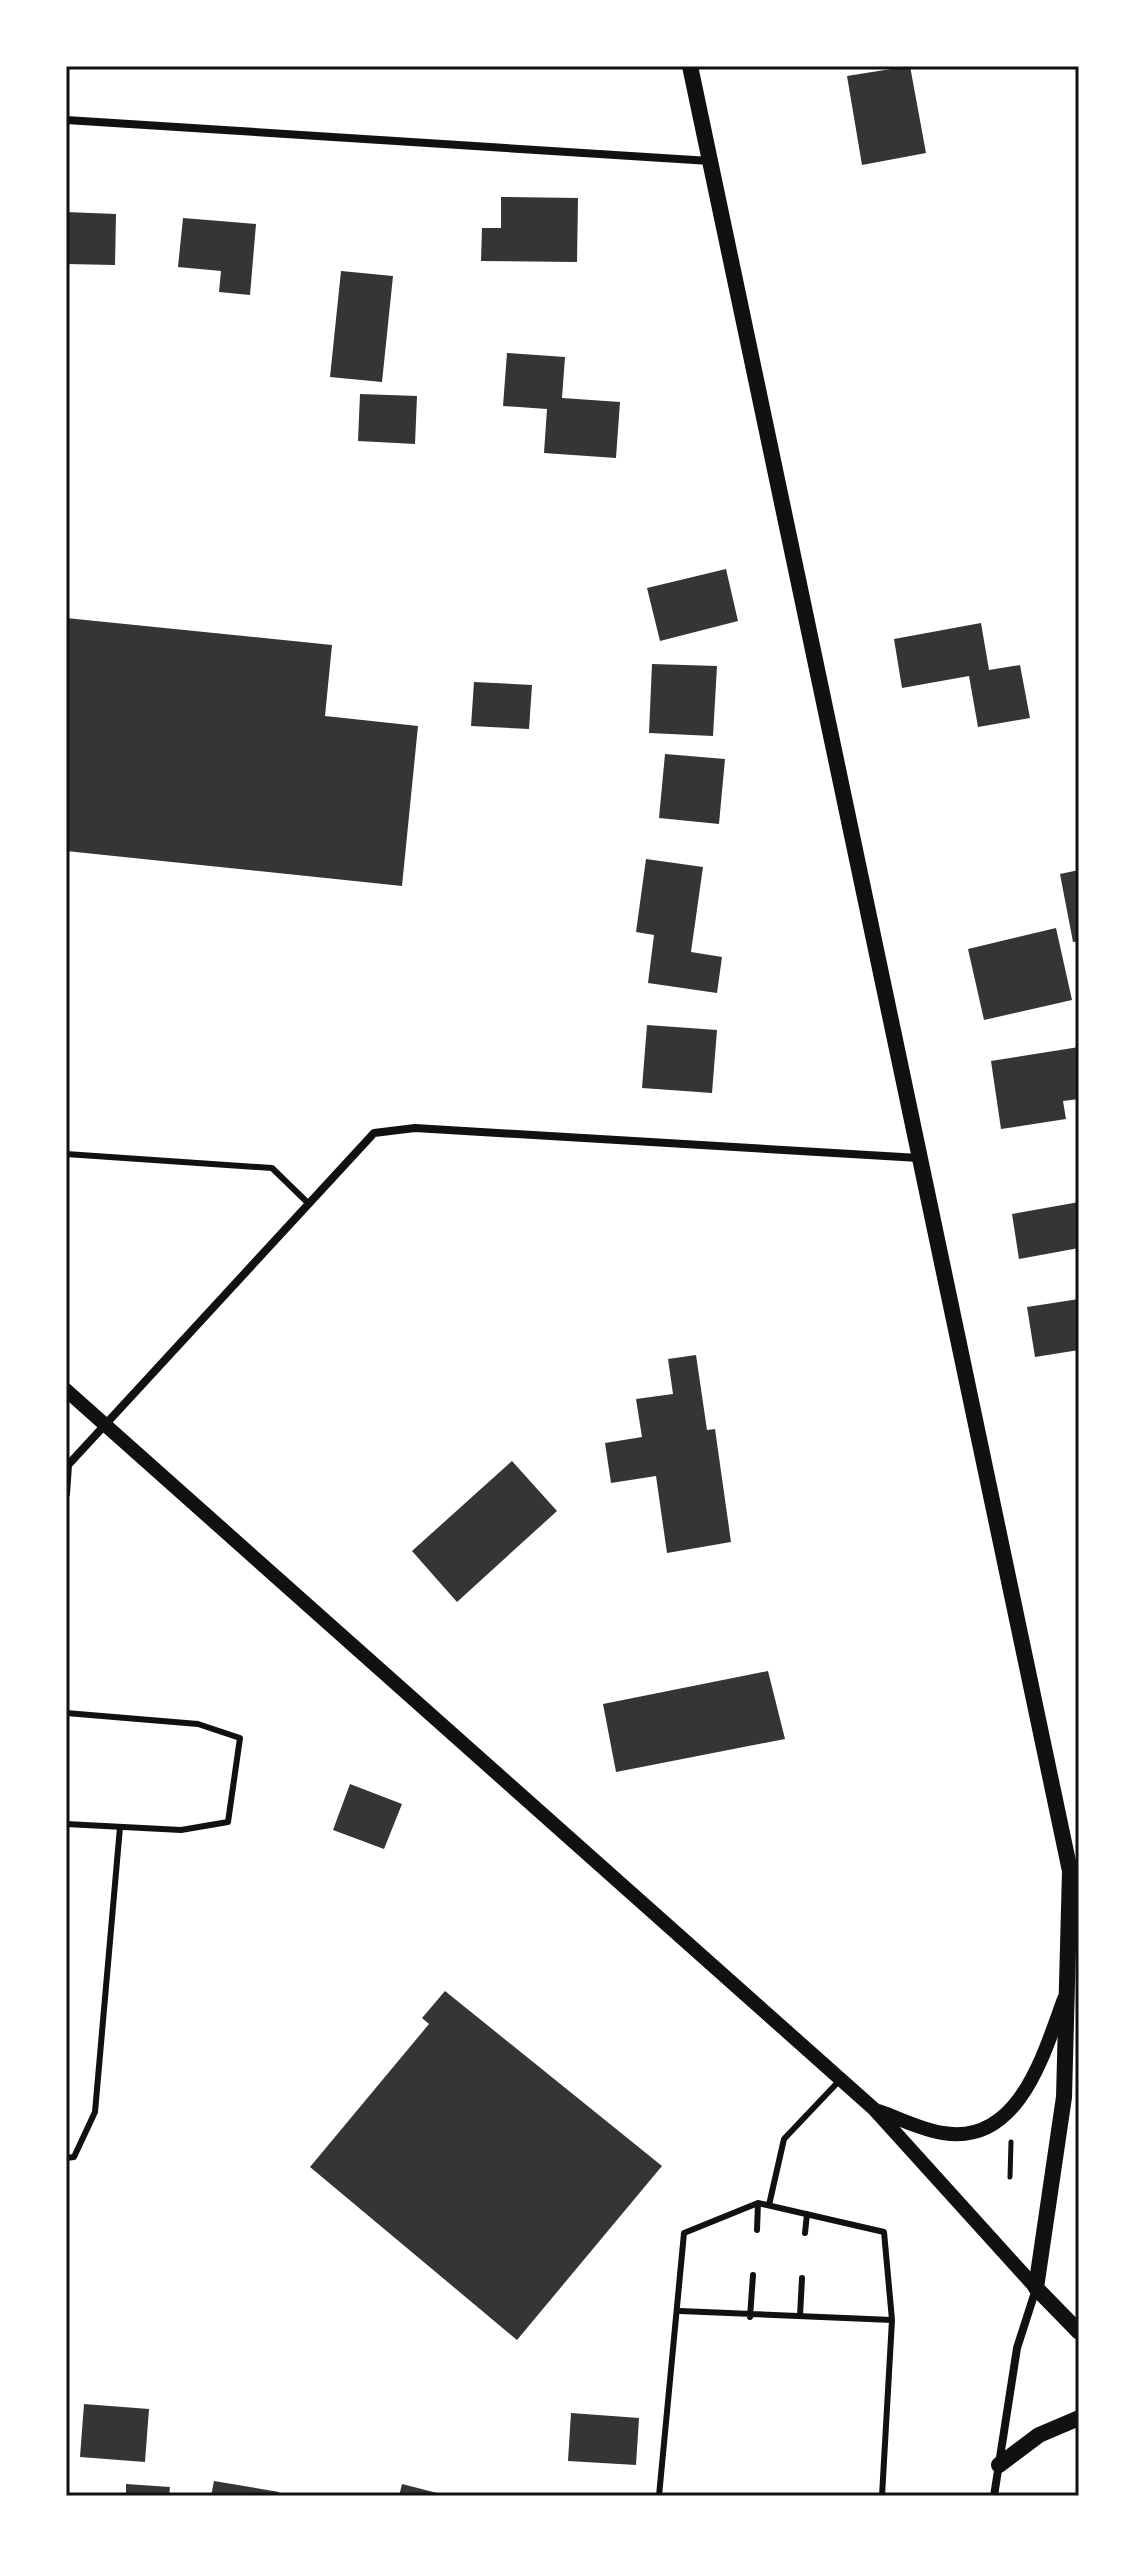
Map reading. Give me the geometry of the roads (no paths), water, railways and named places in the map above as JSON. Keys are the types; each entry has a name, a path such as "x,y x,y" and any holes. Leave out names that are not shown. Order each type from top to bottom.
{"main road":[{"path":"690,66 1070,1871 1064,2097 1036,2288 1079,2332"},
{"path":"999,2465 1039,2435 1079,2418"}],"street":[{"path":"66,120 710,161"},
{"path":"66,1494 68,1465 374,1133 415,1128 921,1159"},
{"path":"66,1390 874,2109 1036,2288 1017,2348 994,2496"},
{"path":"874,2109 943,2133 972,2134 1007,2115 1033,2080 1067,1992"}],"lane":[{"path":"66,1154 272,1168 309,1204"},
{"path":"66,1713 198,1724 240,1738 228,1822 181,1830 66,1824"},
{"path":"66,2158 74,2157 95,2112 120,1827"},
{"path":"769,2205 784,2139 841,2079"},
{"path":"757,2230 758,2203"},
{"path":"659,2496 680,2311 684,2233 758,2203 884,2232 892,2320 882,2496"},
{"path":"805,2233 807,2214"},
{"path":"750,2317 753,2275"},
{"path":"800,2316 802,2278"},
{"path":"680,2311 750,2317 892,2320"}]}
